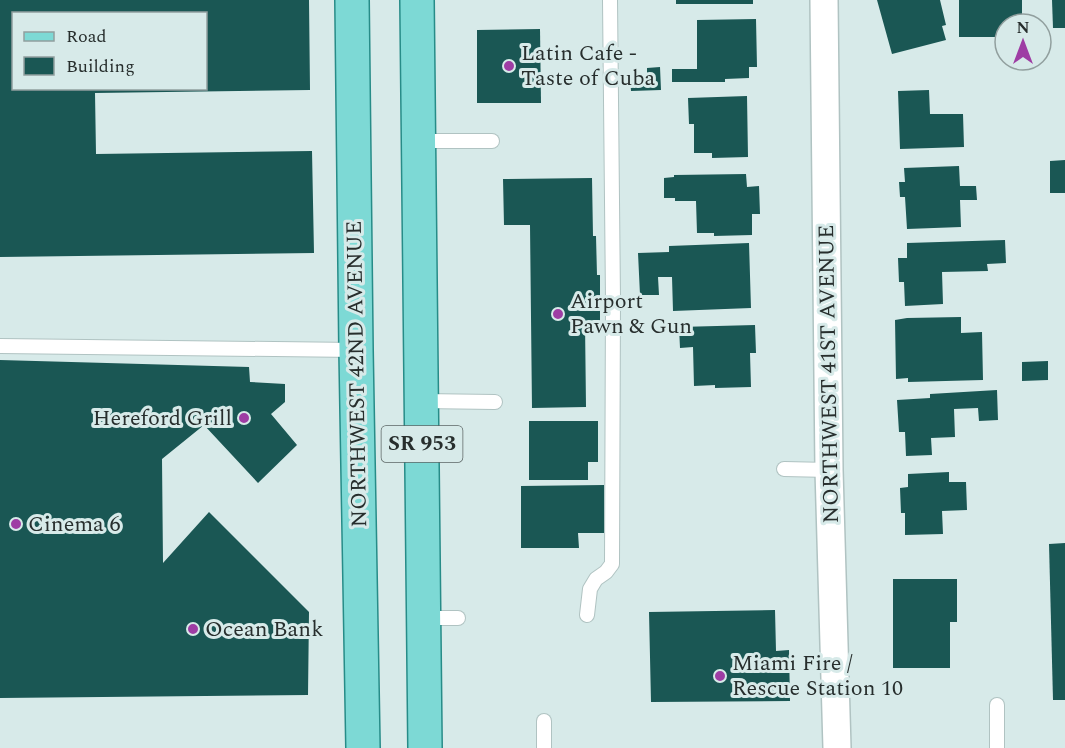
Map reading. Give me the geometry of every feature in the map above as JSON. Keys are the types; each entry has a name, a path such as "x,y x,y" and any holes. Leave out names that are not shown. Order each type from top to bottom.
{"main road":[{"name":"NORTHWEST 42ND AVENUE","path":"352,0 363,748"},
{"name":"SR 953","path":"416,3 425,748"}],"street":[{"name":"NORTHWEST 41ST AVENUE","path":"824,0 829,470 837,748"}],"lane":[{"path":"588,615 590,589 596,579 612,564 613,300 610,0"},
{"path":"419,141 492,141"},
{"path":"0,346 356,350"},
{"path":"422,401 495,402"},
{"path":"784,469 829,470"},
{"path":"423,618 458,618"},
{"path":"997,705 997,748"},
{"path":"544,721 544,748"}],"building":[{"path":"0,0 309,0 310,90 95,93 96,154 312,151 314,253 0,257"},
{"path":"676,0 753,0 753,4 676,4"},
{"path":"877,0 940,0 946,25 942,26 946,40 892,54"},
{"path":"959,0 1022,0 1022,12 993,12 993,37 959,37"},
{"path":"1052,0 1065,0 1065,28 1053,28"},
{"path":"756,19 757,67 749,67 749,78 725,79 725,82 672,82 672,69 697,69 697,20"},
{"name":"Latin Cafe - Taste of Cuba","path":"540,29 541,103 477,103 477,30"},
{"path":"660,67 661,90 631,91 630,76 647,76 647,68"},
{"path":"929,90 930,114 963,114 964,147 900,149 898,91"},
{"path":"747,96 748,157 712,158 712,153 694,153 694,124 689,124 688,98"},
{"path":"1065,160 1065,193 1050,193 1050,161"},
{"path":"959,166 960,186 976,186 977,200 960,200 961,227 907,229 905,197 900,197 899,182 905,182 904,168"},
{"path":"746,174 747,187 759,186 760,214 752,214 752,235 714,236 714,233 697,233 696,201 675,201 675,198 664,198 664,178 674,177 674,175"},
{"path":"592,178 593,236 596,236 597,275 600,275 600,323 585,323 586,407 532,408 530,225 504,225 503,179"},
{"path":"1005,240 1006,263 987,264 988,271 942,272 943,304 905,306 904,282 899,282 898,258 907,258 907,243"},
{"path":"749,243 751,308 673,311 672,277 658,277 659,295 640,295 638,253 669,252 669,246"},
{"path":"961,317 961,333 982,332 983,380 908,382 908,378 896,379 895,320"},
{"path":"755,325 756,353 750,353 751,387 694,386 693,347 680,348 679,327"},
{"path":"0,360 249,367 250,382 285,384 285,402 271,414 297,445 258,483 204,425 162,459 163,563 209,512 309,612 308,695 0,698"},
{"path":"1048,361 1048,380 1022,381 1022,362"},
{"path":"997,390 998,420 979,421 978,408 954,409 955,437 931,438 932,455 906,456 905,432 899,432 897,400 930,398 930,394"},
{"path":"529,421 598,421 598,462 588,462 588,480 529,480"},
{"path":"949,472 949,482 966,482 967,510 942,511 943,534 905,535 905,513 901,513 900,488 908,487 908,474"},
{"path":"604,485 604,533 578,533 579,548 521,548 521,486"},
{"path":"1065,543 1065,700 1053,700 1049,544"},
{"path":"893,579 957,579 957,622 950,622 950,668 893,668"},
{"name":"Miami Fire / Rescue Station 10","path":"775,610 776,651 789,650 790,701 651,702 649,612"}],"place":[{"name":"Latin Cafe - Taste of Cuba","path":"509,66"},
{"name":"Airport Pawn & Gun","path":"558,314"},
{"name":"Hereford Grill","path":"244,418"},
{"name":"Cinema 6","path":"16,524"},
{"name":"Ocean Bank","path":"193,629"},
{"name":"Miami Fire / Rescue Station 10","path":"720,676"}]}
